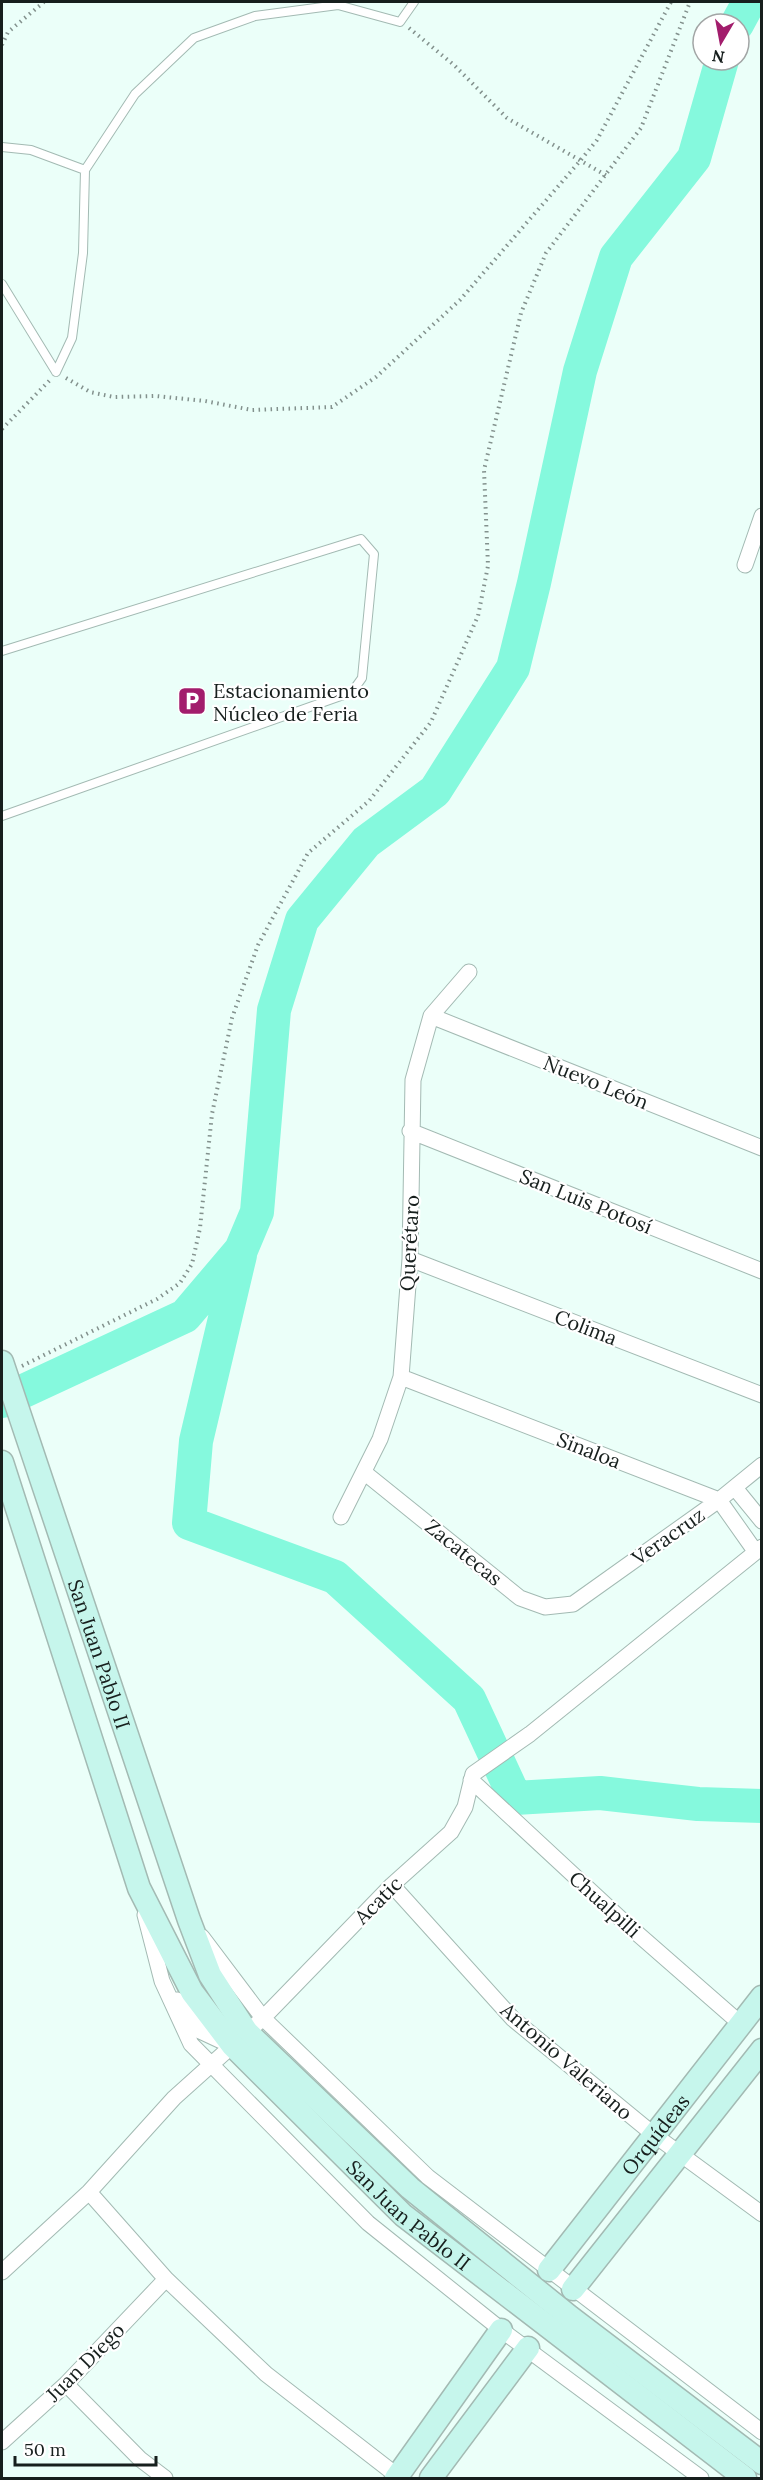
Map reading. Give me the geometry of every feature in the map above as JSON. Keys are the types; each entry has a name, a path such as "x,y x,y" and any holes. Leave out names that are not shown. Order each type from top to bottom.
{"main road":[{"name":"San Juan Pablo II","path":"6,1375 189,1920 210,1975 248,2032 403,2215 745,2478"},
{"name":"San Juan Pablo II","path":"2,1462 139,1888 192,1992 248,2032 410,2188 570,2317 762,2463"},
{"name":"Orquídeas","path":"549,2270 762,1997"},
{"name":"Orquídeas","path":"573,2289 762,2050"},
{"path":"398,2478 501,2330"},
{"path":"431,2478 528,2348"}],"street":[{"path":"745,565 761,519"},
{"name":"Querétaro","path":"341,1517 365,1473 389,1418 401,1377 413,1200 411,1131 413,1080 430,1016 469,972"},
{"name":"Nuevo León","path":"430,1016 762,1148"},
{"name":"San Luis Potosí","path":"411,1131 762,1271"},
{"name":"Colima","path":"410,1258 762,1395"},
{"name":"Sinaloa","path":"401,1377 719,1500"},
{"name":"Veracruz","path":"573,1604 719,1500 762,1465"},
{"name":"Zacatecas","path":"365,1473 520,1598 545,1607 573,1604"},
{"path":"735,1488 762,1521"},
{"path":"472,1777 530,1734 758,1549 719,1500"},
{"name":"Acatic","path":"2,2272 88,2192 174,2098 248,2032 392,1885 450,1832 465,1807 472,1777"},
{"name":"Chualpilli","path":"472,1777 623,1921 742,2025"},
{"name":"Antonio Valeriano","path":"392,1885 513,2019 653,2134 762,2214"},
{"name":"San Juan Pablo II","path":"139,1888 162,1981 191,2043 368,2223 501,2330 701,2478"},
{"path":"151,1940 164,1975 180,2004 200,2031 248,2032"},
{"name":"San Juan Pablo II","path":"248,2032 428,2177 762,2432"},
{"path":"88,2192 166,2279 266,2374 398,2478"},
{"name":"Juan Diego","path":"2,2442 66,2384 166,2279"},
{"path":"66,2384 140,2459 165,2478"}],"lane":[{"path":"56,372 72,338 83,253 85,170 135,94 194,38 255,15 338,5 400,22 414,2"},
{"path":"2,147 31,150 85,170"},
{"path":"2,284 56,372"},
{"path":"2,651 362,539 374,554 362,678 352,692 2,816"}],"path":[{"path":"2,45 8,32 44,2"},
{"path":"2,429 43,389 56,372 90,392 114,397 156,396 205,401 252,410 333,407 376,376 460,300 580,161 597,140 671,2"},
{"path":"6,1375 157,1299 180,1283 192,1264 200,1228 213,1114 230,1029 258,945 308,853 369,801 431,722 478,616 488,566 484,470 521,313 546,253 607,176 641,128 690,2"},
{"path":"400,22 454,65 507,118 607,176"}],"waterway":[{"path":"744,12 749,2"},
{"path":"2,1401 185,1316 241,1250 257,1212 274,1010 302,920 366,842 435,791 513,668 580,371 616,257 694,158 719,72"},
{"path":"240,1255 196,1441 189,1523 335,1577 469,1699 515,1798 600,1793 698,1804 762,1806"}],"place":[{"name":"Estacionamiento Núcleo de Feria","path":"192,701"}]}
